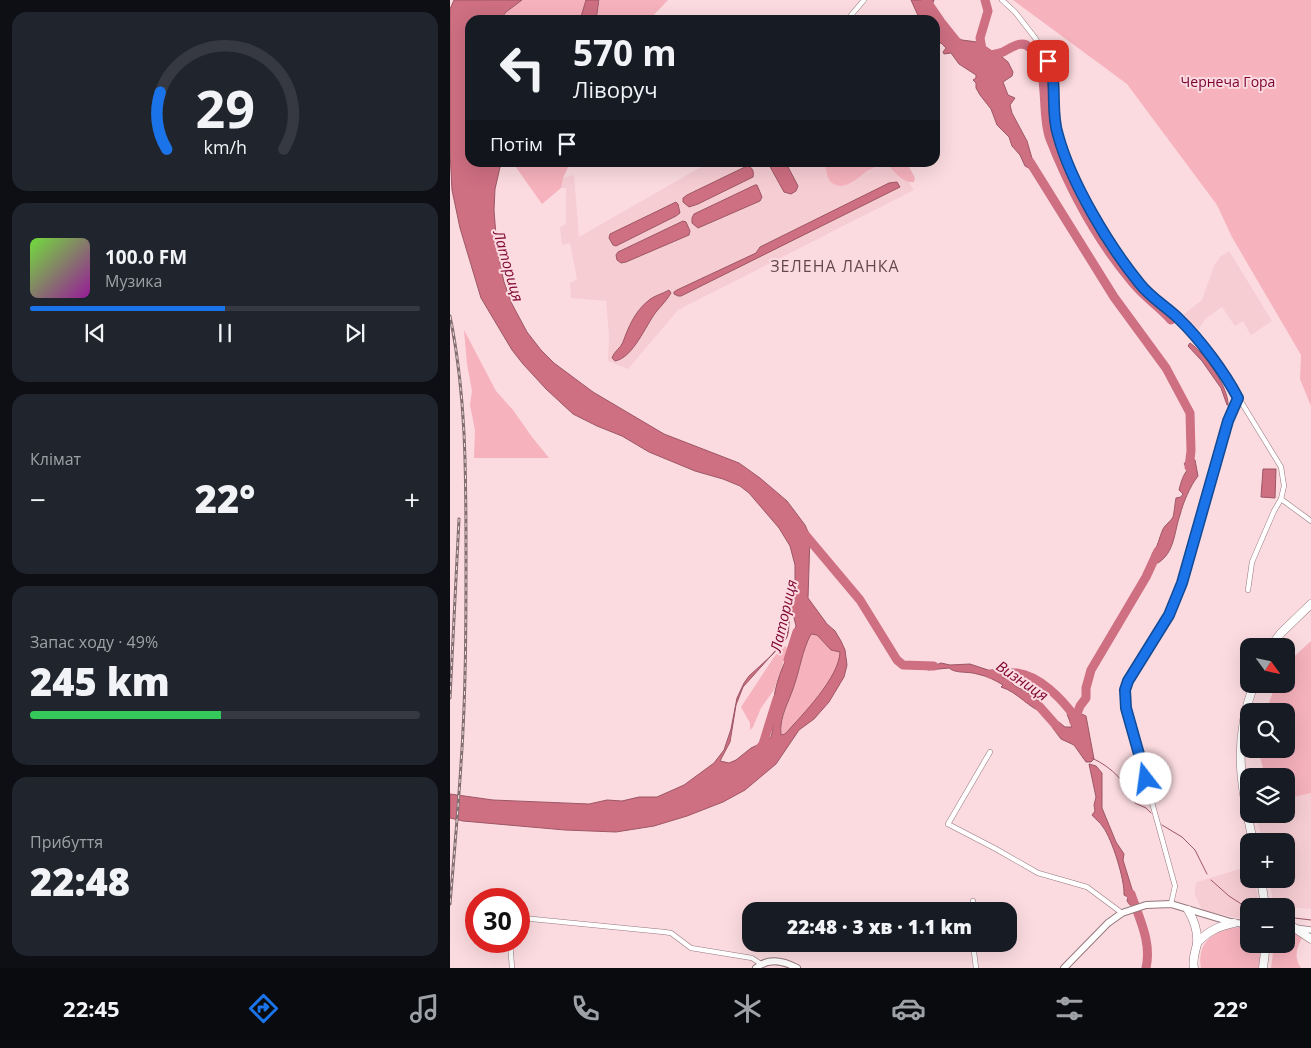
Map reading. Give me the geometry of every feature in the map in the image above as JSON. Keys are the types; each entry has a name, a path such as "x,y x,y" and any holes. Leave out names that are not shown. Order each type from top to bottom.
{"highway":[{"path":"1277,638 1311,604"},
{"path":"1251,833 1242,786 1240,758 1242,729 1252,693"},
{"path":"1188,910 1196,931 1197,943 1193,961 1194,968"},
{"path":"1197,943 1218,926 1234,923"},
{"path":"1295,930 1311,939"},
{"path":"1262,967 1264,953"}],"main road":[{"path":"1064,968 1108,922 1130,909 1146,905 1171,904 1240,923"},
{"path":"759,966 779,961 797,968"}],"street":[{"path":"851,15 864,0"},
{"path":"1002,0 1015,12 1037,41 1048,61 1053,77 1054,118 1058,136 1092,213 1141,286 1192,333 1232,387 1281,467 1284,486 1281,499 1252,562 1248,590"},
{"path":"1171,904 1175,886 1126,708 1125,690 1128,681 1163,626 1174,604 1182,583 1228,421 1238,398"},
{"path":"1281,499 1311,521"},
{"path":"990,752 948,824 1038,873 1087,888 1122,913"},
{"path":"530,920 664,932 672,934 691,948 752,958 759,966"},
{"path":"1295,928 1311,930"},
{"path":"974,952 976,968"},
{"path":"511,953 512,968"}],"shaded area":[{"path":"454,0 522,0 504,15 465,15 465,167 500,167 495,189 494,210 497,249 504,282 512,304 527,332 554,363 593,392 664,434 739,463 760,478 787,501 805,525 810,536 808,598 841,641 845,650 847,665 844,677 829,702 814,719 799,730 776,764 745,790 723,802 687,816 654,826 616,832 565,830 463,821 450,818 450,794 493,800 589,804 607,800 622,801 639,797 657,797 684,785 714,763 724,750 731,729 737,698 744,683 770,657 743,687 736,705 730,742 720,761 729,763 736,760 751,748 771,737 777,683 786,659 794,647 793,635 796,626 792,610 787,637 790,608 795,589 795,565 790,546 779,528 749,493 740,486 723,479 695,471 649,452 622,436 573,414 546,389 512,350 481,298 460,228 452,190 450,152 450,9","holes":["811,634 817,635 831,650 840,652 838,662 827,684 810,707 785,734 781,735 783,716 805,647"]},
{"path":"586,0 599,0 597,15 582,15"},
{"path":"911,0 934,0 931,8 936,15 918,15"},
{"path":"940,20 951,35 962,40 977,42 1008,62 1013,72 1012,76 1003,82 1008,95 1015,98 1010,105 1012,113 1027,141 1036,172 1025,166 1020,155 1012,146 1009,137 997,125 991,109 976,88 976,83 973,80 976,78 976,75 959,64 951,53 944,54 943,52 946,48 941,43"},
{"path":"701,167 898,167 914,190 678,310 628,369 608,361 609,335 606,301 571,298 570,283 577,279 570,243 562,245 560,227 566,224 566,188 561,188 563,178 574,175 579,237"},
{"path":"745,167 751,167 753,170 753,177 698,204 689,207 683,202 683,198"},
{"path":"770,167 788,167 798,186 796,191 791,194 784,192"},
{"path":"897,182 900,187 681,296 674,294 677,290 756,253 760,247 889,183"},
{"path":"757,185 762,197 760,201 698,228 692,223 694,214"},
{"path":"676,202 680,213 676,216 616,246 613,245 609,238 610,234"},
{"path":"683,221 686,222 690,231 689,235 626,262 621,263 617,260 616,255 618,252"},
{"path":"1229,251 1272,321 1251,335 1243,321 1235,326 1222,307 1205,319 1197,332 1183,315 1202,300 1214,266 1220,257"},
{"path":"669,290 671,293 656,312 633,348 622,359 615,361 612,358 622,344 639,310 650,299"},
{"path":"1190,343 1202,354 1215,371 1224,389 1228,405 1221,388 1202,361 1188,346"},
{"path":"1190,456 1195,460 1198,476 1181,510 1171,547 1164,558 1158,563 1153,561 1152,554 1163,529 1173,517 1176,498 1181,497 1183,494 1179,490 1182,479 1188,469 1184,464"},
{"path":"1263,469 1276,469 1275,498 1261,497"},
{"path":"929,663 936,665 941,663 950,665 970,664 994,672 998,676 1008,679 1015,686 1039,701 1046,709 1045,713 1001,687 1003,685 991,678 974,673 955,671 949,668 928,670 919,664"},
{"path":"1071,709 1086,716 1094,759 1091,762 1086,762 1074,745 1061,739 1052,727 1059,722 1065,727 1072,727 1067,714"},
{"path":"1089,764 1096,766 1102,773 1102,808 1116,842 1124,854 1123,860 1136,902 1130,905 1127,901 1128,897 1124,895 1120,870 1107,833 1092,815 1095,811 1096,797"},
{"path":"1311,793 1311,909 1295,907 1295,898 1273,898 1271,888 1295,888 1295,833 1260,833 1258,823 1295,823 1295,797"},
{"path":"1240,869 1240,888 1256,888 1258,898 1240,898 1240,918 1208,912 1201,908 1195,895 1197,882"}],"green space":[{"path":"522,0 586,0 582,15 504,15"},
{"path":"600,0 668,0 654,15 597,15"},
{"name":"Чернеча Гора","path":"1013,0 1311,0 1311,406 1300,379 1301,355 1232,237 1217,205 1127,84"},
{"path":"516,167 568,167 561,188 542,204"},
{"path":"825,167 876,167 843,186 834,184 828,177"},
{"path":"890,167 909,167 915,178 914,182 906,181"},
{"path":"464,330 496,391 513,410 549,458 474,458 475,430 470,405 472,391"},
{"path":"811,634 817,635 831,650 840,652 838,662 827,685 785,734 781,735 783,716"},
{"path":"1311,641 1311,793 1295,797 1295,768 1263,768 1260,758 1295,758 1295,703 1269,703 1273,693 1295,693 1295,656"},
{"path":"784,646 788,648 774,690 761,708 750,730 750,723 741,707 774,657"},
{"path":"1240,928 1240,953 1262,953 1261,963 1258,968 1201,968 1201,952 1207,941 1212,936 1225,930"},
{"path":"1295,933 1303,936 1297,952 1297,960 1301,968 1271,968 1273,953 1295,953"}],"waterway":[{"path":"926,0 936,15"},
{"path":"985,0 988,11 980,38 982,49 989,54"},
{"path":"940,21 957,42"},
{"path":"984,56 1003,52 1020,44 1027,45 1030,48 1041,68 1047,129 1066,177 1086,215 1120,267 1137,288 1171,320"},
{"path":"1030,162 1114,297 1166,368 1190,413 1191,451 1189,467"},
{"name":"Визниця","path":"802,531 860,600 897,660 903,665 934,666"},
{"path":"1074,722 1080,706 1086,698 1086,688 1091,670 1146,577 1158,551"},
{"name":"Латориця","path":"788,660 797,632"},
{"path":"990,674 1017,673 1042,683 1064,703 1075,717"},
{"name":"Латориця","path":"757,752 763,744 777,699"},
{"name":"Визниця","path":"1039,706 1062,732"},
{"path":"1092,758 1118,776 1135,803 1146,808 1151,813"},
{"path":"1162,825 1182,837 1195,850 1207,874"},
{"path":"1211,880 1240,903"},
{"name":"Визниця","path":"1131,894 1146,939 1146,968"},
{"path":"1295,918 1311,920"}],"railway":[{"path":"450,316 462,404 466,553 464,711 450,904"},
{"path":"450,698 459,519"}],"district":[{"name":"ЗЕЛЕНА ЛАНКА","path":"835,266"}],"route":[{"path":"1048,61 1053,77 1054,118 1058,136 1092,213 1141,286 1192,333 1238,398 1228,421 1182,583 1174,604 1163,626 1128,681 1125,690 1126,708 1146,779"}]}
